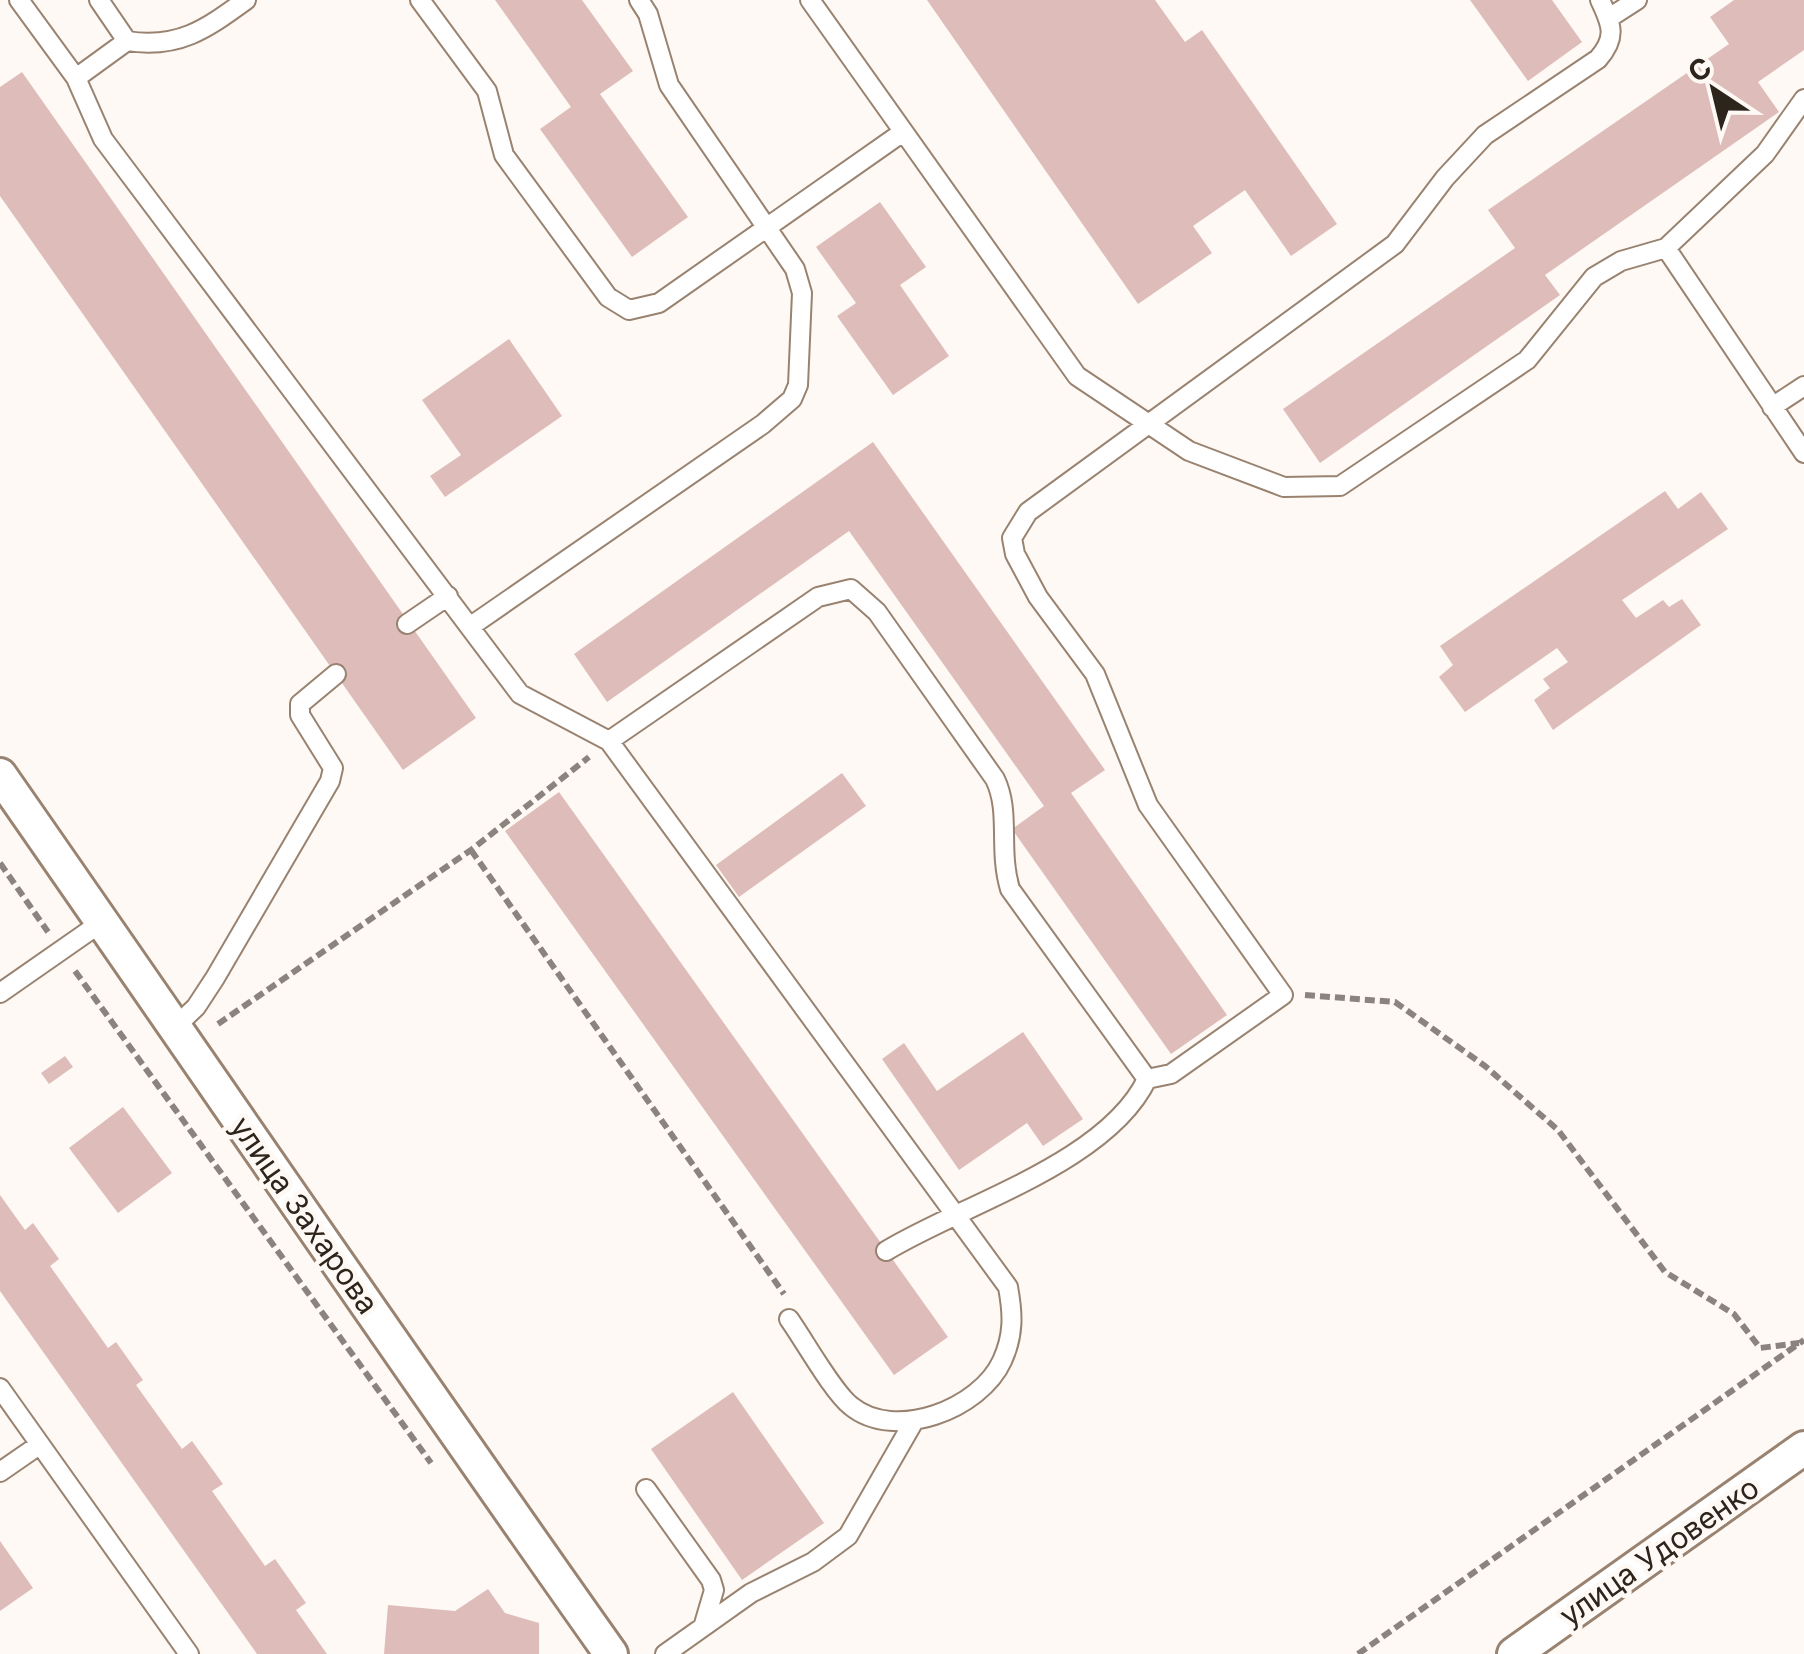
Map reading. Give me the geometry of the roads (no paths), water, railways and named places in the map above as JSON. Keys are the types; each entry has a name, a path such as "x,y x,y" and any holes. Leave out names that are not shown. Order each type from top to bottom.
{"street":[{"name":"улица Захарова","path":"0,775 99,924 611,1654"},
{"name":"улица Удовенко","path":"1514,1654 1804,1448"}],"lane":[{"path":"19,0 76,78 103,139 520,694 609,741 1008,1286 1014,1323 1001,1364 982,1386 933,1418 893,1424 852,1406 789,1319"},
{"path":"99,0 127,40 151,44 196,36 246,0"},
{"path":"420,0 487,92 504,154 618,306 630,310 659,304 903,132"},
{"path":"471,626 763,424 792,398 800,372 802,293 796,269 669,86 648,14 639,0"},
{"path":"810,0 1077,376 1189,451 1284,487 1340,486 1526,360 1594,277 1621,260 1666,248 1765,154 1804,99"},
{"path":"886,1251 956,1214 1003,1197 1119,1117 1147,1080 1171,1074 1282,994 1148,805 1095,674 1038,597 1014,554 1012,538 1028,512 1150,427 1395,244 1445,178 1486,134 1598,59 1612,44 1600,0"},
{"path":"1608,18 1636,0"},
{"path":"76,78 127,40"},
{"path":"1666,248 1804,453"},
{"path":"1772,408 1804,386"},
{"path":"609,741 818,597 835,589 858,592 995,779 1002,794 1002,861 1010,889 1147,1080"},
{"path":"407,624 448,596"},
{"path":"181,1036 330,781 334,768 300,716 300,704 336,674"},
{"path":"0,993 99,924"},
{"path":"0,1388 189,1654"},
{"path":"665,1654 751,1593 813,1562 848,1536 914,1421"},
{"path":"0,1472 39,1445"},
{"path":"646,1489 711,1580 714,1590 704,1624"}]}
